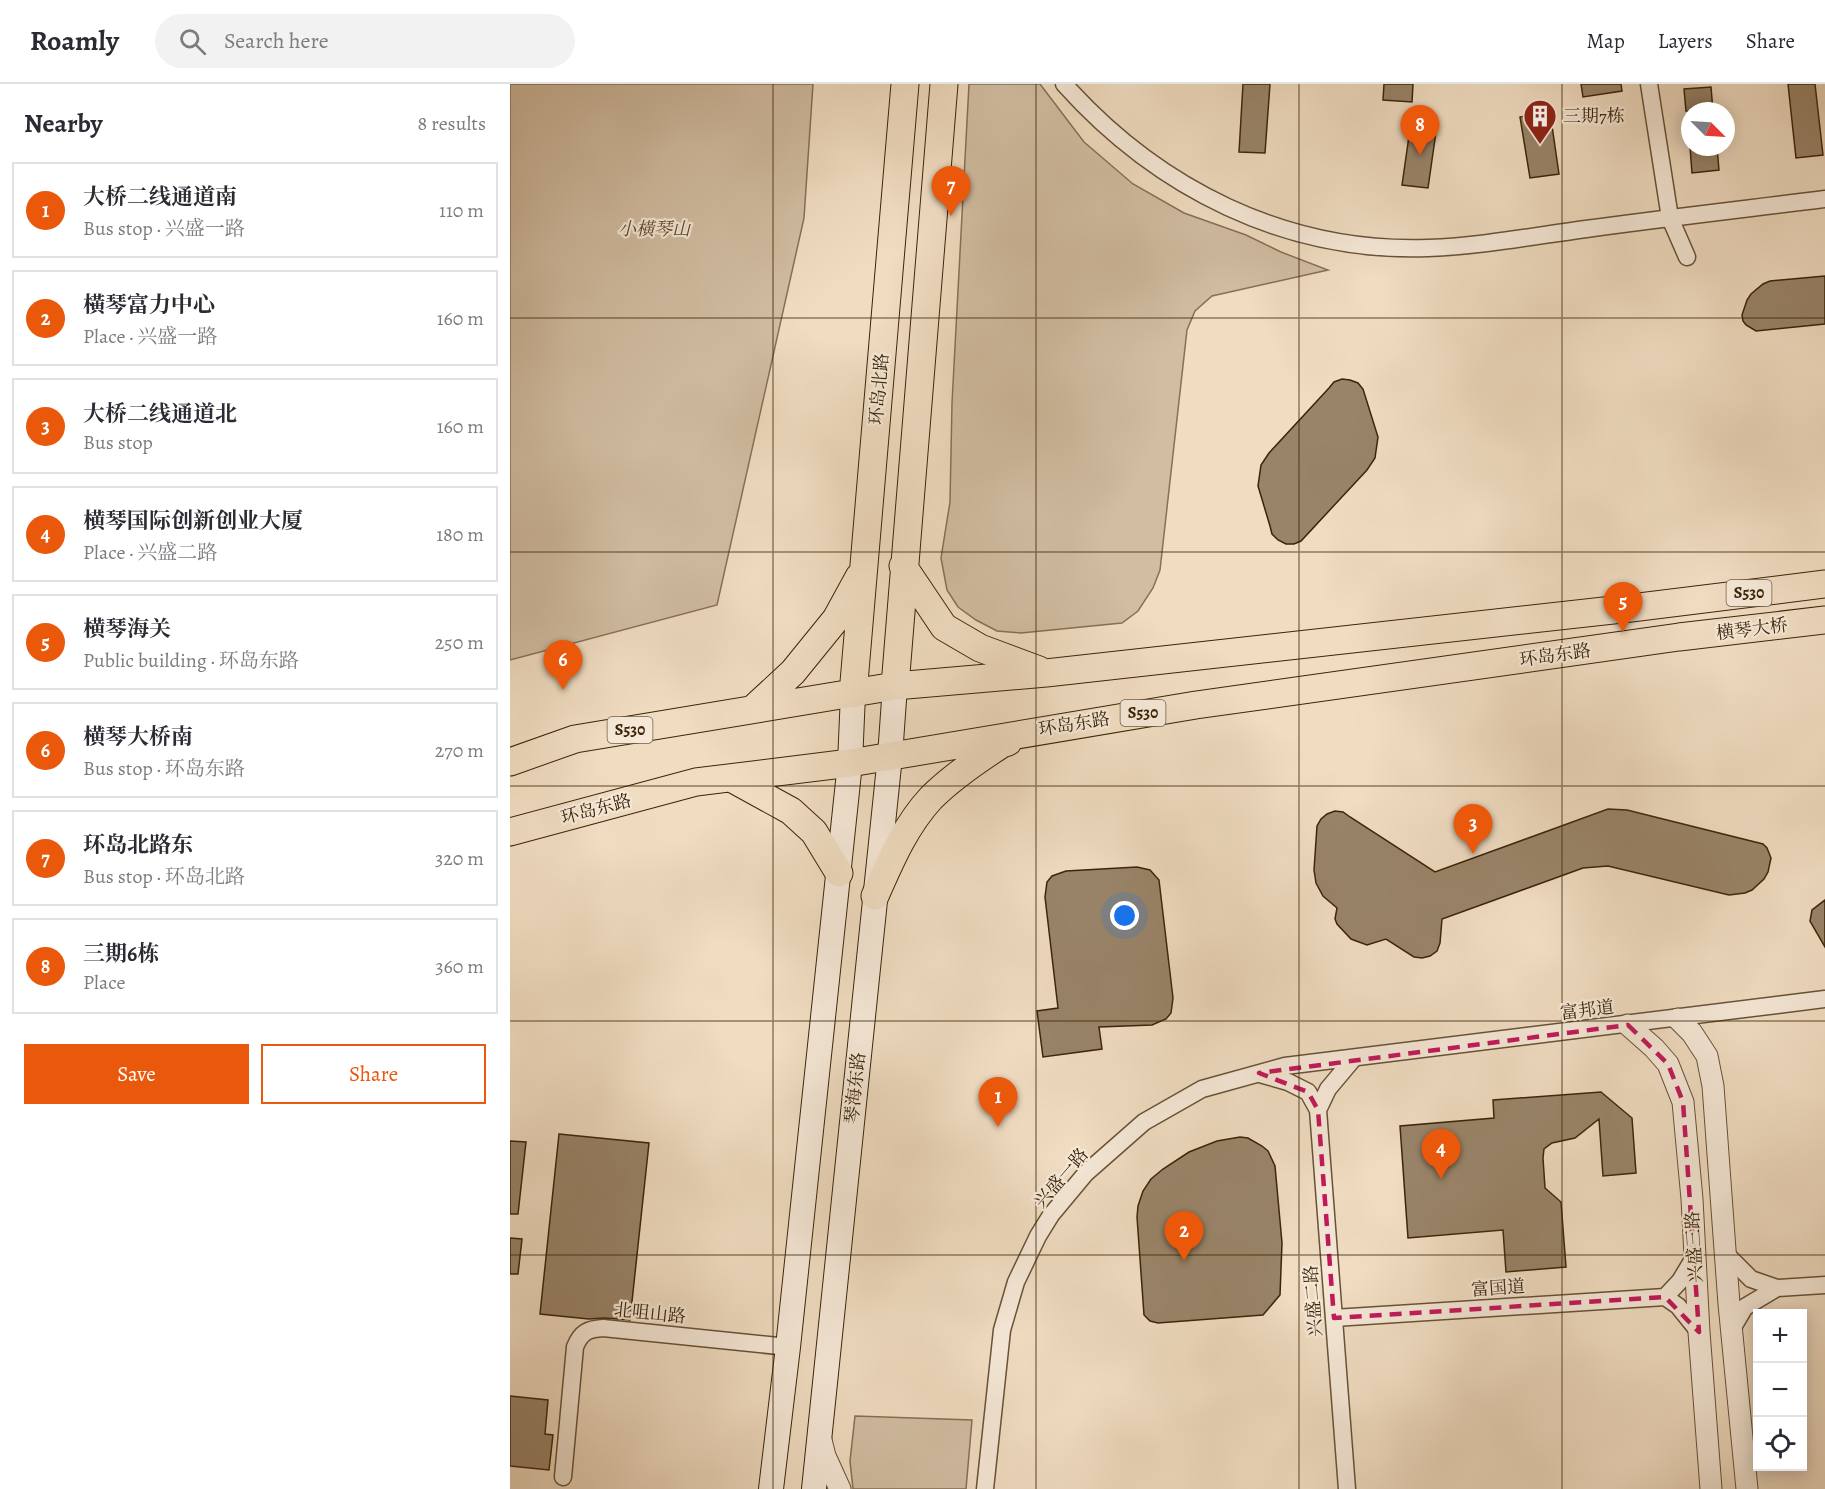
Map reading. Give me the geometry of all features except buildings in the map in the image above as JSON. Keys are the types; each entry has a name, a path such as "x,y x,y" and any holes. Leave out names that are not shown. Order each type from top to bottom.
{"main road":[{"name":"环岛北路","path":"853,694 905,84"},
{"path":"895,686 944,84"},
{"path":"753,709 793,672 836,620 865,566"},
{"path":"903,566 944,627 980,648 1046,672"},
{"name":"横琴大桥","path":"1674,602 1825,584"},
{"name":"环岛东路","path":"510,762 575,739 895,686 1046,672 1674,602"},
{"name":"横琴大桥","path":"1679,638 1825,620"},
{"name":"环岛东路","path":"510,832 696,782 850,763 1053,727 1196,705 1679,638"},
{"name":"琴海东路","path":"814,1489 890,756 895,686"},
{"path":"771,1489 789,1347 850,763 853,694"},
{"path":"875,896 896,849 915,818 931,798 967,766 1002,744 1053,727"},
{"path":"731,778 791,811 814,832 838,873"}],"street":[{"path":"1064,84 1130,149 1183,185 1240,213 1270,224 1311,236 1363,245 1427,248 1459,246 1825,199"},
{"path":"1649,84 1670,218 1686,257"},
{"name":"富邦道","path":"1354,1058 1825,999"},
{"name":"兴盛三路","path":"1678,1019 1692,1033 1707,1056 1713,1086 1747,1489"},
{"name":"兴盛三路","path":"1628,1025 1668,1064 1683,1102 1695,1256 1708,1483"},
{"path":"1318,1110 1328,1089 1354,1058"},
{"name":"兴盛一路","path":"985,1489 1004,1322 1016,1282 1026,1259 1052,1215 1086,1173 1144,1122 1202,1089 1285,1066 1354,1058"},
{"path":"1259,1074 1275,1077 1308,1092 1318,1110"},
{"name":"兴盛二路","path":"1318,1110 1347,1489"},
{"path":"1727,1255 1751,1279 1777,1288 1825,1285"},
{"path":"1695,1256 1680,1281 1665,1297 1678,1306 1699,1332"},
{"path":"1732,1329 1745,1308 1777,1288"},
{"name":"富国道","path":"1334,1318 1665,1297"},
{"name":"北咀山路","path":"563,1477 576,1347 584,1332 603,1328 789,1347"},
{"path":"820,1436 825,1456 840,1489"}],"highlighted area":[{"path":"1628,1025 1668,1064 1683,1102 1699,1332 1665,1297 1334,1318 1318,1110 1308,1092 1259,1073"}],"green space":[{"name":"小橫琴山","path":"510,84 813,84 804,218 717,605 510,660"},
{"path":"969,84 1040,84 1084,142 1133,184 1184,213 1246,235 1281,252 1328,270 1212,296 1195,311 1187,330 1160,570 1153,588 1138,611 1122,623 1021,633 997,631 958,607 947,590 941,558 950,502 952,403"},
{"path":"855,1416 972,1420 966,1489 853,1489 850,1461"}],"place":[{"name":"三期7栋","path":"1540,145"},
{"name":"三期6栋","path":"1420,155"},
{"name":"环岛北路东","path":"951,216"},
{"name":"横琴海关","path":"1623,632"},
{"name":"横琴大桥南","path":"563,690"},
{"name":"大桥二线通道北","path":"1473,854"},
{"name":"大桥二线通道南","path":"998,1127"},
{"name":"横琴国际创新创业大厦","path":"1441,1179"},
{"name":"橫琴富力中心","path":"1184,1261"}]}
